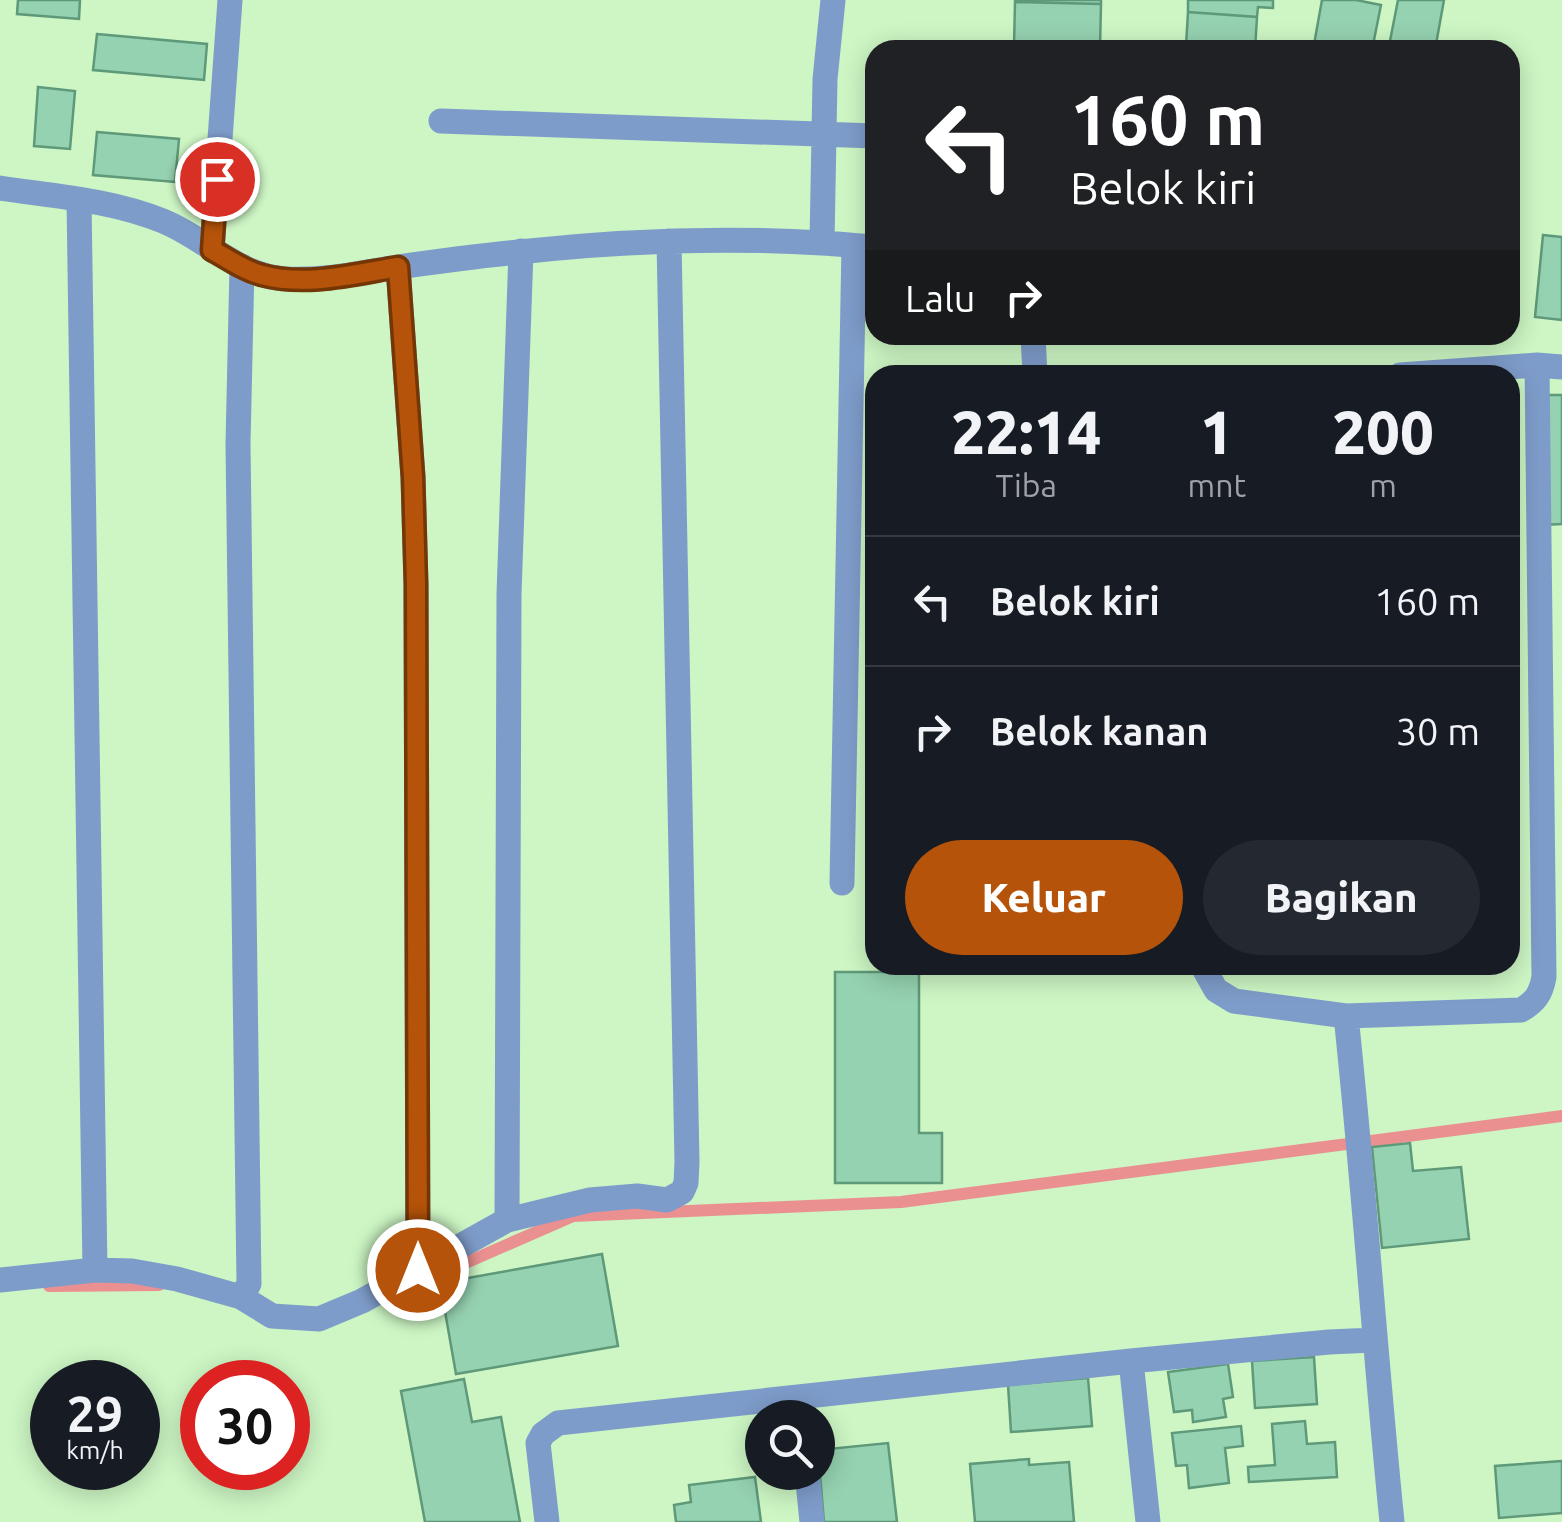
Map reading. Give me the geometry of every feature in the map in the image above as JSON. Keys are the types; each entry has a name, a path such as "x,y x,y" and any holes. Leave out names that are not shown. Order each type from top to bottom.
{"street":[{"path":"212,250 230,0"},
{"path":"822,243 825,79 833,0"},
{"path":"440,121 865,136"},
{"path":"0,188 111,204 162,220 260,275 305,279 521,251 669,241 865,247 842,883"},
{"path":"79,200 95,1270"},
{"path":"0,1280 95,1270 132,1271 242,1297 272,1316 319,1320 362,1301 506,1220 590,1200 636,1196 668,1200 682,1192 686,1184 669,241"},
{"path":"506,1220 509,594 521,251"},
{"path":"242,266 238,444 250,1284 242,1297"},
{"path":"398,267 413,477 416,584 418,1270"},
{"path":"1208,975 1216,990 1234,1001 1346,1016 1521,1010 1542,991 1549,366 1520,368"},
{"path":"1346,1016 1392,1522"},
{"path":"835,1401 1131,1361 1374,1340"},
{"path":"1131,1361 1148,1522"},
{"path":"547,1522 538,1444 550,1427 558,1423 745,1410"},
{"path":"809,1490 812,1522"}],"building":[{"path":"18,0 80,0 79,19 17,14"},
{"path":"1101,0 1101,4 1015,2"},
{"path":"1188,0 1273,0 1273,8 1258,7 1257,17 1188,12"},
{"path":"1322,0 1381,5 1374,40 1315,40"},
{"path":"1398,0 1444,0 1437,40 1390,40"},
{"path":"1015,2 1101,4 1100,40 1014,40"},
{"path":"1188,12 1257,17 1256,40 1186,40"},
{"path":"97,34 207,44 204,80 93,70"},
{"path":"38,87 75,91 70,149 34,146"},
{"path":"97,132 179,139 175,182 93,175"},
{"path":"1543,235 1562,237 1562,320 1535,317"},
{"path":"1540,395 1562,395 1562,524 1543,525"},
{"path":"835,972 919,975 919,1133 942,1133 942,1183 835,1183"},
{"path":"1410,1143 1413,1171 1461,1167 1469,1239 1382,1248 1372,1147"},
{"path":"602,1254 618,1346 456,1374 440,1283"},
{"path":"1314,1357 1317,1404 1255,1408 1252,1361"},
{"path":"1228,1364 1233,1397 1223,1399 1226,1417 1193,1422 1192,1410 1174,1412 1168,1372"},
{"path":"1088,1378 1092,1426 1011,1432 1008,1385"},
{"path":"464,1379 472,1422 501,1417 520,1522 425,1522 401,1391"},
{"path":"1305,1421 1307,1444 1335,1442 1337,1477 1249,1482 1248,1467 1275,1465 1272,1424"},
{"path":"1241,1426 1243,1446 1225,1448 1229,1483 1189,1488 1187,1465 1176,1466 1172,1433"},
{"path":"888,1443 897,1522 824,1522 821,1490 835,1490 835,1448"},
{"path":"1029,1459 1029,1465 1069,1462 1074,1522 975,1522 970,1464"},
{"path":"1562,1461 1562,1513 1499,1518 1495,1466"},
{"path":"745,1478 745,1490 757,1490 761,1522 676,1522 674,1505 691,1502 689,1485"}],"waterway":[{"path":"406,1289 573,1216 901,1202 1562,1116"},
{"path":"49,1286 159,1285"}],"route":[{"path":"217,179 212,250 260,275 305,279 398,267 413,477 416,584 418,1270"}]}
